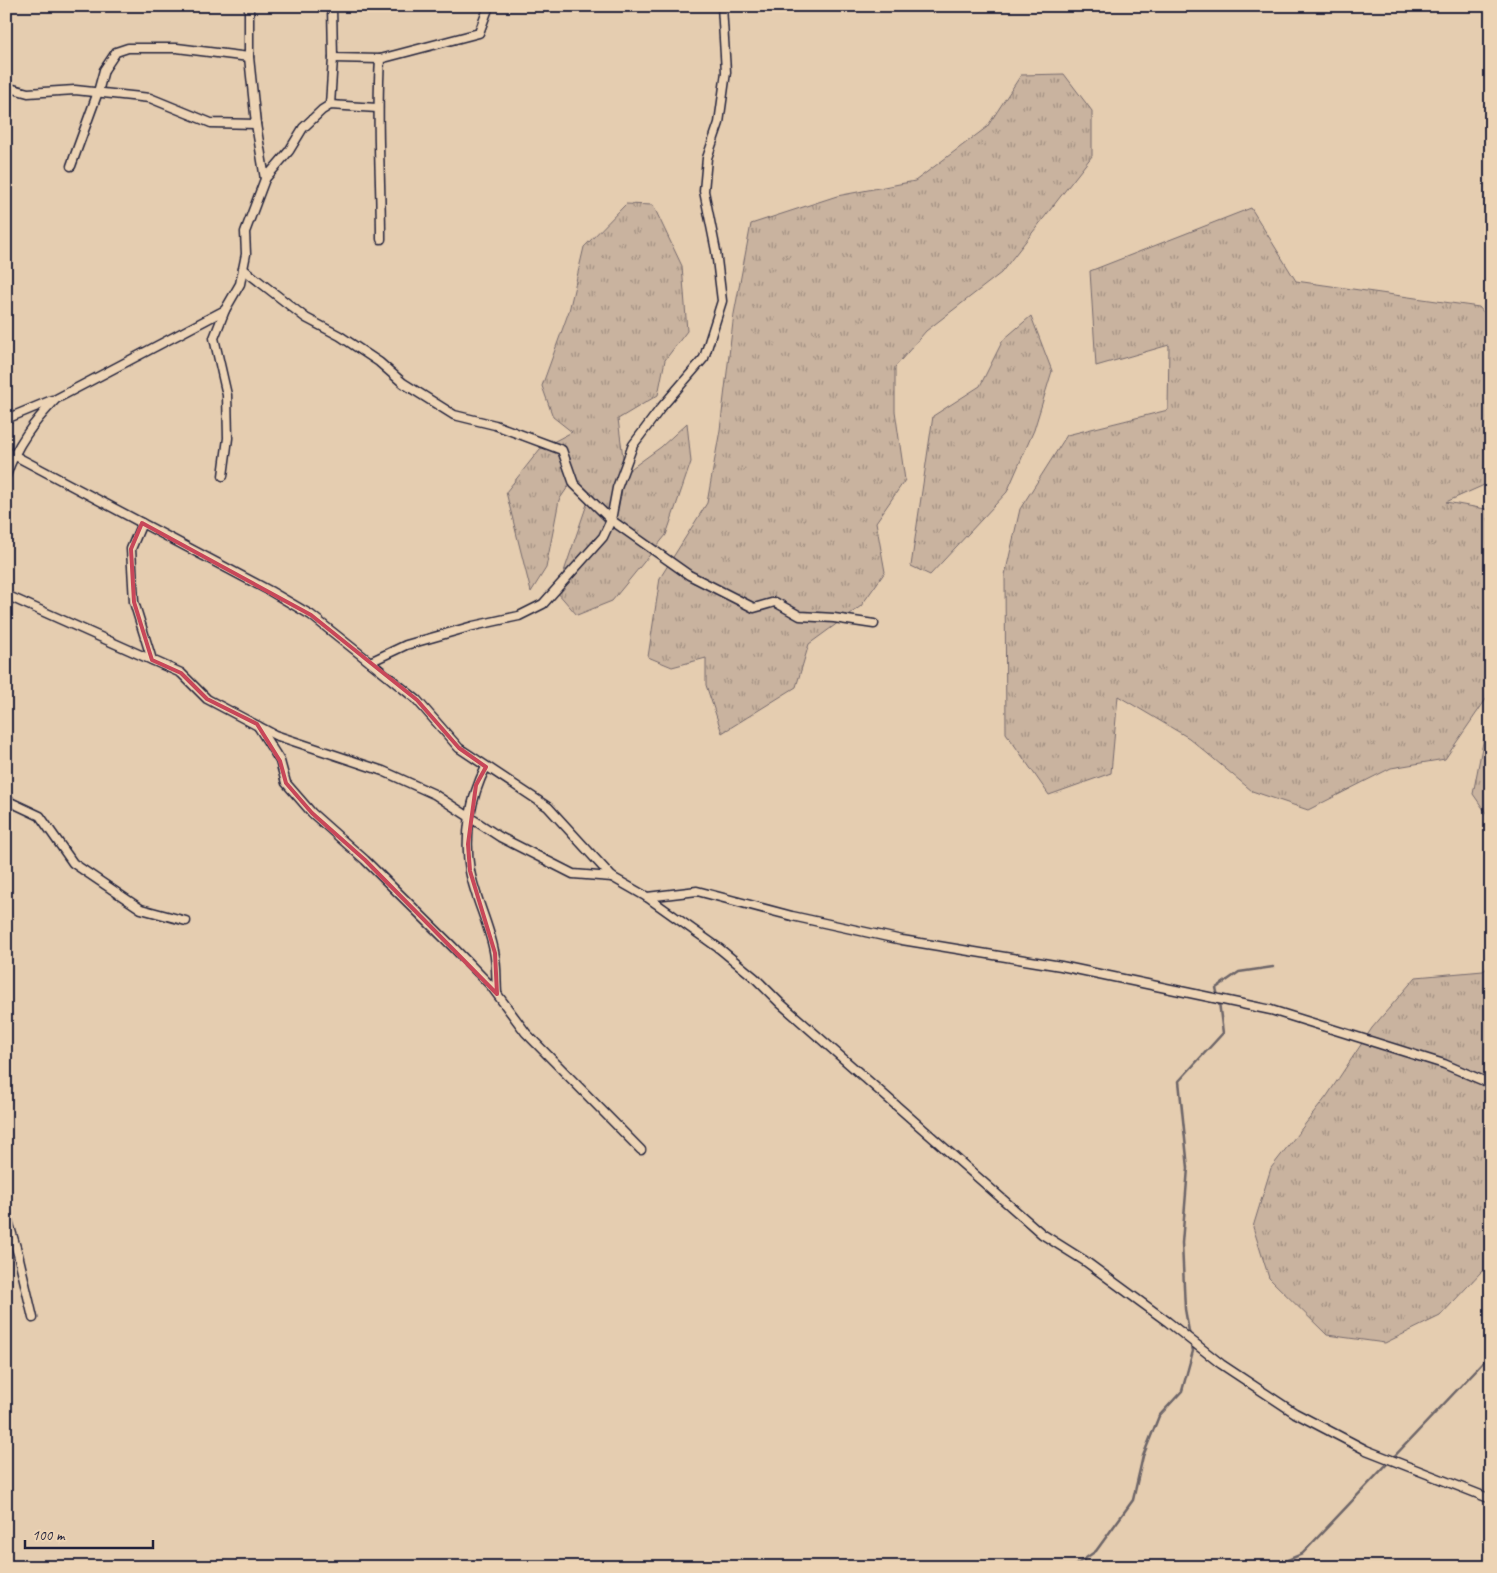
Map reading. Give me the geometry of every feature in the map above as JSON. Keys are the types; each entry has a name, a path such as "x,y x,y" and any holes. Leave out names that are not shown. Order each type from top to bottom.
{"street":[{"path":"249,6 249,57 256,124 265,179"},
{"path":"330,105 333,58 332,6"},
{"path":"333,58 380,59 479,33 489,6"},
{"path":"370,662 406,645 473,626 519,616 543,604 603,536 611,520 616,488 633,445 660,409 704,358 722,300 716,251 704,191 707,158 719,123 726,72 722,6"},
{"path":"72,166 104,70 116,52 128,48 177,48 249,57"},
{"path":"380,59 377,108 378,162 381,186 381,239"},
{"path":"6,87 28,93 75,90 150,98 211,124 256,124"},
{"path":"223,476 228,438 227,395 214,338 225,310 240,284 246,254 245,232 265,179 289,151 303,128 322,110 330,105 377,108"},
{"path":"243,269 306,318 372,356 403,383 454,415 495,425 562,450 574,484 611,520 689,574 754,608 775,602 800,616 834,618 874,624"},
{"path":"6,419 23,414 56,398 225,310"},
{"path":"6,476 10,453 56,398"},
{"path":"10,453 302,610 417,700 459,748 548,807 612,877 647,897 720,949 755,978 780,1003 1042,1234 1085,1261 1221,1364 1295,1413 1366,1450 1491,1499"},
{"path":"142,523 131,549 133,594 145,643 152,660"},
{"path":"6,595 69,622 116,646 181,673 207,699 275,734 383,771 434,794 500,837 573,874 612,877"},
{"path":"257,724 280,761 286,783 312,814 365,860 452,946 497,994 526,1032 641,1150"},
{"path":"486,767 476,785 470,818 470,871 495,952 497,994"},
{"path":"6,800 40,816 73,862 141,909 186,921"},
{"path":"647,897 697,891 792,916 895,939 1061,966 1271,1010 1444,1064 1491,1084"},
{"path":"6,1214 33,1318"}],"highlighted area":[{"path":"142,523 311,615 417,700 459,748 486,767 476,785 468,844 470,871 495,953 497,994 365,860 312,813 286,783 280,761 257,724 207,699 181,673 152,660 134,602 131,549"}],"green space":[{"path":"1064,74 1092,111 1092,156 1001,273 926,331 895,367 895,411 905,480 876,522 885,572 861,606 809,644 796,687 722,733 706,685 706,658 672,667 648,657 660,578 707,503 720,430 734,314 751,224 837,196 915,181 987,127 1021,75"},
{"path":"626,204 653,205 682,266 687,331 665,360 658,395 618,419 625,473 661,447 687,423 691,462 666,535 612,601 577,615 557,592 587,504 574,478 559,500 546,568 531,592 506,492 540,449 572,432 553,417 542,386 569,311 584,247"},
{"path":"1251,208 1296,281 1479,307 1491,321 1491,482 1446,502 1491,510 1491,692 1445,759 1391,768 1308,810 1252,791 1189,738 1118,696 1111,773 1049,795 1006,733 1005,575 1020,509 1067,435 1168,410 1169,345 1096,366 1090,271"},
{"path":"1031,316 1052,371 1034,430 1007,492 930,575 911,566 933,416 980,386 1003,340"},
{"path":"1491,725 1491,820 1473,794 1485,732"},
{"path":"1491,965 1491,1268 1481,1272 1440,1316 1385,1343 1327,1335 1269,1278 1253,1227 1271,1168 1327,1096 1372,1028 1416,977 1483,971"}],"waterway":[{"path":"1218,996 1216,988 1239,972 1273,967"},
{"path":"1190,1337 1185,1309 1182,1243 1188,1168 1179,1081 1223,1033 1219,1002"},
{"path":"1073,1567 1096,1551 1133,1500 1143,1456 1159,1416 1182,1391 1193,1351 1191,1342"},
{"path":"1271,1567 1302,1554 1491,1354"}]}
